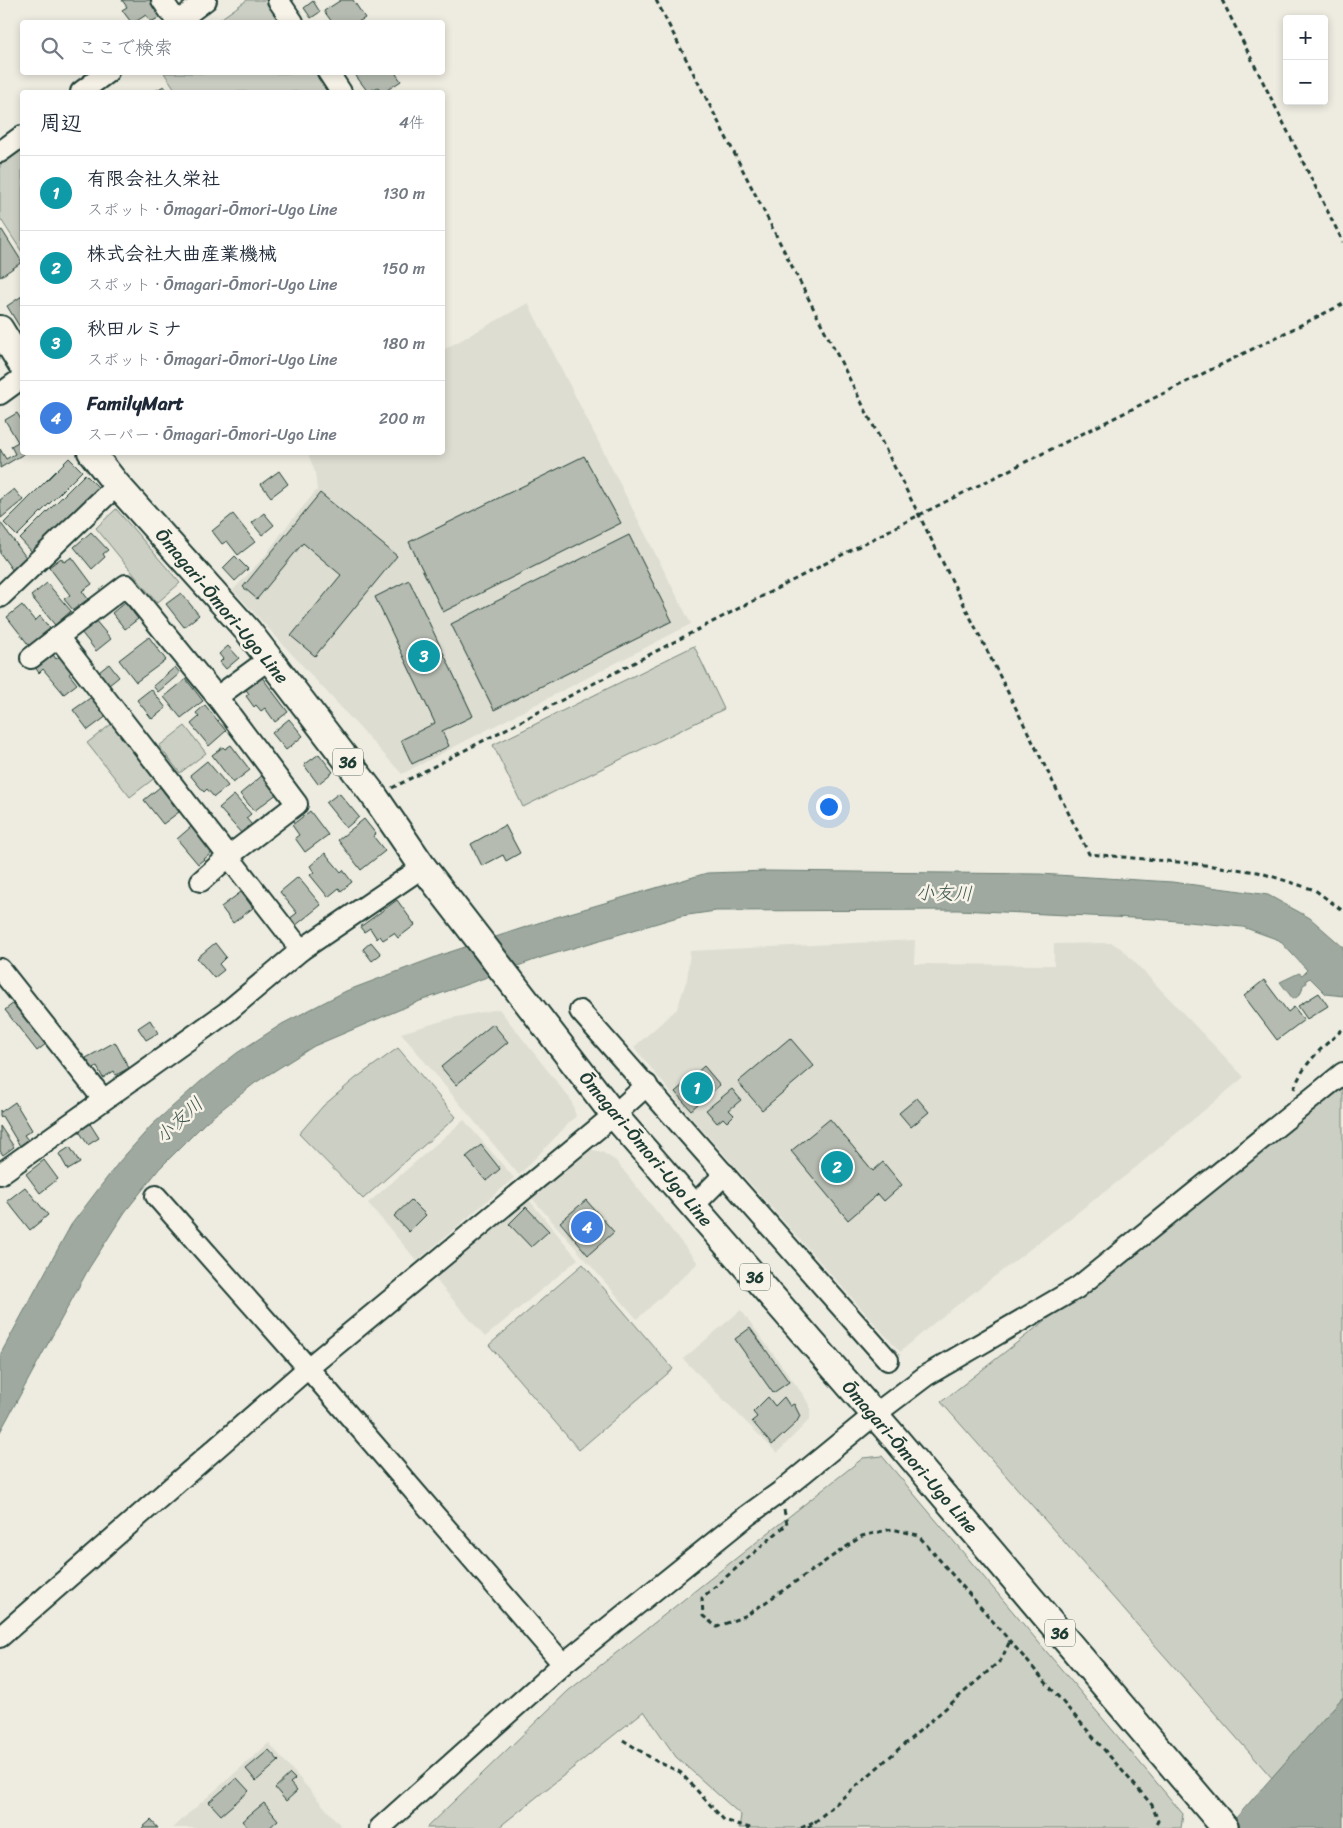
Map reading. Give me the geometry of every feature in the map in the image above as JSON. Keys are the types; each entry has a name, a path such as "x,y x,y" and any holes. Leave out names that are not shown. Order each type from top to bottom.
{"main road":[{"path":"0,330 20,362"},
{"name":"Ōmagari-Ōmori-Ugo Line","path":"93,455 117,485 248,631 375,797 423,866 614,1115 895,1438 1225,1828"}],"street":[{"path":"162,0 176,20"},
{"path":"180,20 206,0"},
{"path":"278,0 292,20"},
{"path":"84,90 104,75"},
{"path":"330,75 340,90"},
{"path":"0,152 20,137"},
{"path":"0,394 20,379"},
{"path":"0,596 117,485"},
{"path":"30,658 126,585 217,697 297,804 229,856 201,881"},
{"path":"58,637 301,950"},
{"path":"217,697 269,659"},
{"path":"0,1174 227,1012 301,950 423,866"},
{"path":"0,969 103,1099"},
{"path":"580,1011 888,1360"},
{"path":"380,1828 563,1664 874,1415 927,1375 1077,1288 1343,1073"},
{"path":"0,1637 308,1368 614,1115 647,1085"},
{"path":"693,1206 725,1174"},
{"path":"156,1196 308,1368 563,1664"}],"path":[{"path":"656,0 919,515 1089,854 1189,863 1258,872 1315,890 1343,911"},
{"path":"1222,0 1343,242"},
{"path":"375,797 919,515 1343,304"},
{"path":"1293,1090 1300,1074 1315,1054 1343,1029"},
{"path":"780,1492 787,1524 702,1598 703,1616 717,1627 746,1615 862,1536 892,1529 918,1535 1152,1805 1158,1821 1154,1828"},
{"path":"808,1828 1000,1660 1010,1641"},
{"path":"623,1740 656,1761 680,1772 724,1820 750,1828"},
{"path":"802,1828 818,1819"}],"shaded area":[{"path":"247,0 267,0 282,20 219,20"},
{"path":"165,75 317,75 329,90 176,90"},
{"path":"20,150 20,249 0,218 0,165"},
{"path":"528,303 691,624 402,774 233,590 265,556 317,490 315,472 309,455 445,455 445,349"},
{"path":"116,509 180,583 157,603 96,528"},
{"path":"694,646 724,709 523,807 493,745"},
{"path":"114,722 156,777 130,797 87,743"},
{"path":"185,726 206,753 180,773 159,746"},
{"path":"915,940 914,964 1054,965 1054,944 1112,943 1122,949 1244,1077 1129,1173 934,1323 900,1352 689,1115 634,1047 677,1009 687,979 690,951"},
{"path":"499,1009 571,1100 576,1116 519,1175 401,1033 456,1017"},
{"path":"398,1048 456,1117 363,1199 299,1134 323,1106 356,1078"},
{"path":"1343,1088 1343,1697 1272,1778 941,1402"},
{"path":"464,1120 514,1178 417,1261 368,1203"},
{"path":"589,1149 602,1152 616,1161 698,1263 637,1319 531,1197"},
{"path":"529,1200 578,1259 485,1337 435,1279"},
{"path":"583,1264 673,1369 579,1450 489,1345"},
{"path":"741,1310 810,1407 810,1419 777,1453 683,1359"},
{"path":"882,1456 1183,1814 1181,1828 739,1828 741,1815 676,1757 644,1711 498,1828 426,1828 568,1691 863,1458"},
{"path":"269,1743 340,1825 337,1828 172,1828"}],"water":[{"name":"小友川","path":"767,871 1040,874 1172,882 1268,895 1310,918 1343,947 1343,996 1326,994 1310,978 1306,980 1307,983 1303,985 1300,994 1293,999 1280,982 1299,973 1302,975 1307,970 1279,940 1243,927 1155,919 958,910 716,911 681,916 543,957 420,1001 314,1046 255,1083 207,1121 159,1169 125,1212 89,1268 0,1432 0,1355 71,1225 119,1162 152,1125 200,1082 237,1053 282,1024 346,991 441,955 553,918 707,873"},
{"path":"1343,1697 1343,1828 1227,1828"}],"building":[{"path":"122,0 154,0 159,6 160,17 150,20 146,15 138,20 130,20 122,10 127,7"},
{"path":"341,0 353,0 365,18 362,20 331,20 324,11"},
{"path":"313,1 320,12 311,18 304,8"},
{"path":"397,75 401,81 387,90 380,90 378,87 366,90 356,76"},
{"path":"164,86 167,90 157,90"},
{"path":"2,230 20,259 20,263 0,277 0,231"},
{"path":"20,297 20,327 7,306"},
{"path":"17,413 20,418 20,455 22,455 0,468 0,449 6,459 15,454 11,446 18,442 5,420"},
{"path":"584,456 621,523 443,612 409,542"},
{"path":"69,458 82,471 17,536 4,523"},
{"path":"279,471 288,484 271,497 261,484"},
{"path":"85,474 98,487 33,553 20,539"},
{"path":"14,489 23,500 1,518 0,500"},
{"path":"320,493 397,556 315,656 291,636 341,575 303,543 257,599 243,587"},
{"path":"264,513 274,525 262,535 252,523"},
{"path":"233,514 255,542 238,555 227,541 222,544 212,531"},
{"path":"0,522 28,560 13,571 0,553"},
{"path":"91,532 108,550 103,554 105,557 92,569 74,547"},
{"path":"629,535 672,621 494,710 451,624"},
{"path":"235,556 248,569 235,581 223,568"},
{"path":"72,557 92,584 82,591 88,599 73,610 64,599 70,595 49,567 61,558 64,562"},
{"path":"409,580 473,716 442,731 449,746 412,764 401,740 435,723 375,597"},
{"path":"47,583 71,611 55,625 31,596"},
{"path":"181,593 199,615 184,627 166,604"},
{"path":"125,602 138,619 125,629 112,613"},
{"path":"22,605 35,621 40,616 52,631 31,648 7,617"},
{"path":"95,620 111,639 96,651 81,632"},
{"path":"149,637 166,660 136,682 119,660"},
{"path":"228,646 239,658 226,669 220,662 223,659 219,654"},
{"path":"52,653 56,659 60,656 73,671 69,674 77,684 64,694 43,669 39,673 35,667"},
{"path":"109,664 119,677 109,685 99,672"},
{"path":"175,667 180,673 158,692 153,686"},
{"path":"261,676 288,712 275,722 265,708 261,711 256,705 254,707 246,696 249,694 245,688"},
{"path":"186,679 203,701 181,718 164,697"},
{"path":"151,689 166,708 152,719 137,700"},
{"path":"93,696 107,716 88,730 73,710"},
{"path":"205,705 226,731 209,746 191,724 199,717 196,713"},
{"path":"289,719 303,736 286,750 272,733"},
{"path":"231,745 250,770 233,783 212,755 223,747 225,749"},
{"path":"319,754 333,772 318,784 304,765"},
{"path":"207,761 228,786 214,797 207,789 204,792 190,775"},
{"path":"263,775 278,793 254,811 240,794"},
{"path":"160,787 179,812 163,824 144,800"},
{"path":"339,793 359,817 346,828 326,803"},
{"path":"234,795 251,814 246,818 252,825 242,834 219,808"},
{"path":"310,811 328,835 305,852 295,838 299,835 292,825"},
{"path":"364,819 376,834 373,836 385,851 361,870 338,840"},
{"path":"505,825 520,853 506,861 503,855 482,866 471,844"},
{"path":"192,826 214,851 198,864 177,839"},
{"path":"325,853 341,872 343,870 352,882 341,891 339,888 328,897 310,875 314,872 310,866"},
{"path":"298,877 321,905 295,926 289,919 297,913 280,892"},
{"path":"241,892 253,908 233,923 221,907"},
{"path":"397,900 415,925 398,938 394,933 383,940 380,936 377,939 370,928 364,932 360,927"},
{"path":"371,942 381,954 372,961 363,949"},
{"path":"215,943 226,957 219,964 224,970 214,978 197,958"},
{"path":"1264,980 1288,1012 1294,1007 1304,1020 1277,1040 1244,996"},
{"path":"1319,993 1328,1006 1307,1019 1298,1006"},
{"path":"15,1002 47,1043 37,1051 5,1010"},
{"path":"150,1020 158,1033 146,1040 138,1028"},
{"path":"493,1024 508,1042 456,1085 441,1067"},
{"path":"790,1038 814,1066 762,1110 738,1082"},
{"path":"115,1042 129,1068 116,1075 114,1071 103,1078 97,1067 92,1070 86,1058"},
{"path":"704,1066 720,1085 691,1110 675,1092"},
{"path":"732,1089 741,1100 729,1110 734,1115 727,1122 723,1118 717,1123 706,1110"},
{"path":"917,1098 929,1112 911,1127 899,1113"},
{"path":"15,1102 32,1130 24,1135 28,1140 20,1146 2,1116 0,1117 0,1110 1,1112"},
{"path":"830,1119 873,1171 883,1162 902,1185 884,1201 878,1194 848,1220 791,1151"},
{"path":"90,1124 99,1138 88,1145 79,1131"},
{"path":"0,1126 14,1147 3,1155 0,1151"},
{"path":"481,1145 500,1169 486,1181 466,1157"},
{"path":"70,1147 80,1163 68,1170 59,1154"},
{"path":"44,1160 58,1179 40,1193 26,1174"},
{"path":"25,1187 48,1215 30,1230 7,1201"},
{"path":"411,1200 426,1215 409,1232 394,1216"},
{"path":"586,1200 614,1232 588,1255 560,1222"},
{"path":"526,1207 549,1231 531,1247 509,1224"},
{"path":"750,1328 789,1382 773,1393 735,1339"},
{"path":"768,1397 775,1406 784,1397 790,1406 794,1404 800,1416 796,1423 772,1445 752,1421 757,1417 753,1412"},
{"path":"269,1750 279,1761 256,1781 246,1769"},
{"path":"290,1774 295,1779 290,1783 297,1791 286,1801 275,1788"},
{"path":"237,1778 249,1791 221,1815 209,1802"},
{"path":"264,1803 278,1820 269,1828 248,1828 242,1821"},
{"path":"151,1820 158,1828 142,1828"}],"place":[{"name":"秋田ルミナ","path":"424,656"},
{"name":"有限会社久栄社","path":"697,1088"},
{"name":"株式会社大曲産業機械","path":"837,1167"},
{"name":"FamilyMart","path":"587,1227"}]}
